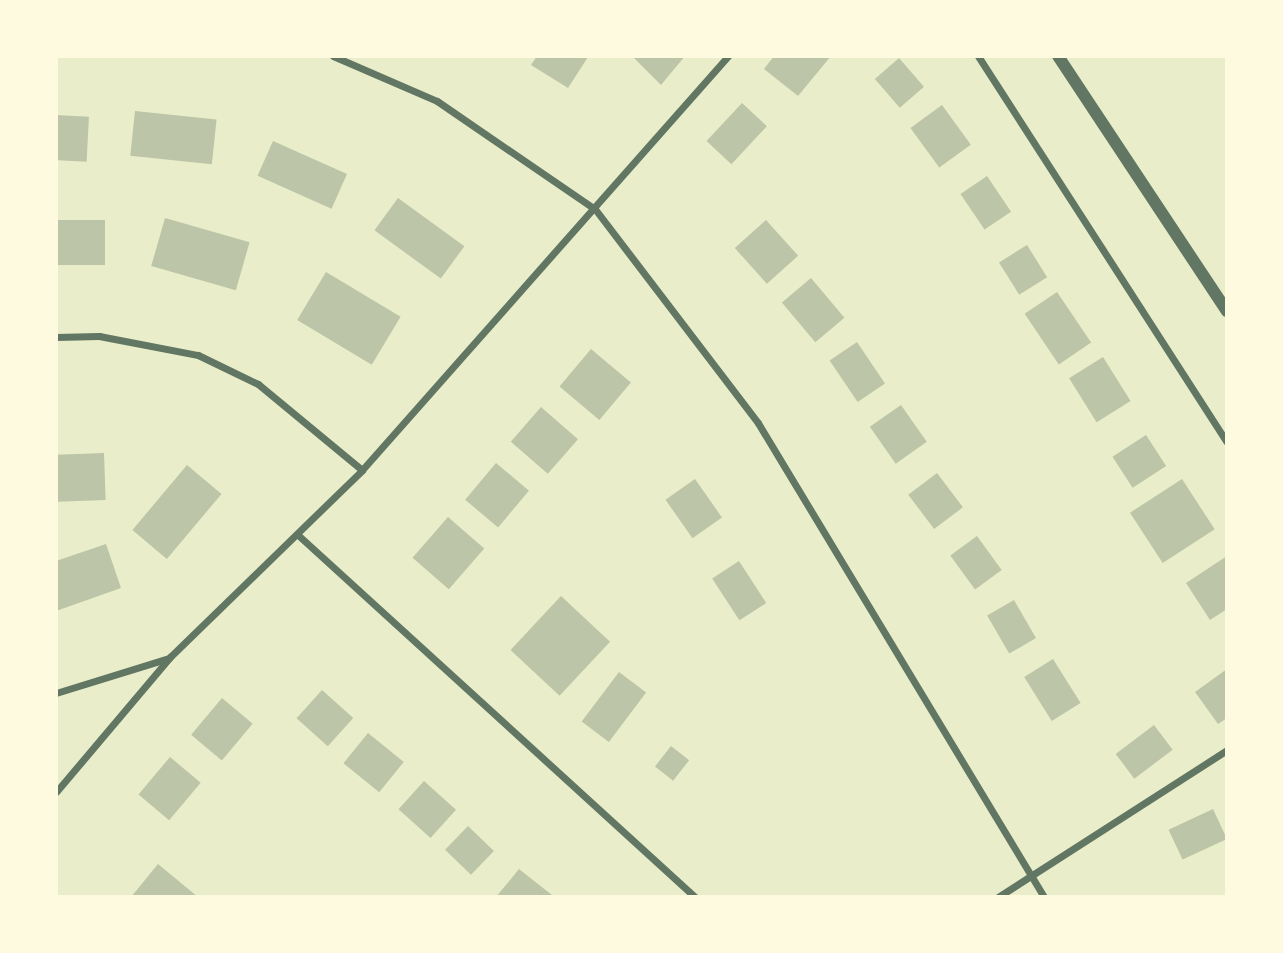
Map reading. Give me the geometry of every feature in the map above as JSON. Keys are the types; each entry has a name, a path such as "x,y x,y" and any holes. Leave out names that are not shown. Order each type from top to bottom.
{"street":[{"path":"333,56 437,101 596,209 758,422 1044,897"},
{"path":"56,792 170,657 362,470 596,209 728,56"},
{"path":"978,56 1227,442"},
{"path":"1058,56 1227,311"},
{"path":"56,337 99,336 198,355 258,384 362,470"},
{"path":"298,534 695,897"},
{"path":"56,694 170,657"},
{"path":"998,897 1029,873 1227,750"}],"building":[{"path":"537,56 588,57 568,88 531,65"},
{"path":"632,56 685,56 661,85"},
{"path":"774,56 831,56 798,96 764,69"},
{"path":"899,58 924,87 900,108 875,79"},
{"path":"742,103 767,126 731,164 707,141"},
{"path":"942,105 971,145 939,168 910,128"},
{"path":"135,111 217,120 212,164 130,156"},
{"path":"56,115 89,117 87,162 56,160"},
{"path":"273,141 347,174 332,209 258,176"},
{"path":"987,176 1011,212 985,230 960,194"},
{"path":"398,198 464,246 441,279 374,230"},
{"path":"165,218 250,242 236,290 151,266"},
{"path":"56,220 105,220 105,265 56,265"},
{"path":"766,220 798,256 767,284 735,248"},
{"path":"1027,245 1047,277 1019,295 999,262"},
{"path":"326,272 401,317 372,365 297,320"},
{"path":"811,278 844,318 815,342 782,302"},
{"path":"1057,292 1091,343 1059,364 1025,314"},
{"path":"857,342 885,383 858,402 830,360"},
{"path":"591,349 631,382 599,420 560,387"},
{"path":"1103,357 1131,401 1097,422 1069,378"},
{"path":"901,405 927,442 896,464 870,427"},
{"path":"541,407 578,439 548,474 511,442"},
{"path":"1146,435 1166,466 1133,488 1112,457"},
{"path":"104,453 106,500 58,502 56,455"},
{"path":"496,463 529,491 498,527 465,500"},
{"path":"187,465 221,494 167,559 132,530"},
{"path":"937,473 963,507 934,529 908,495"},
{"path":"695,479 722,518 692,538 666,500"},
{"path":"1182,479 1215,529 1163,563 1130,513"},
{"path":"448,517 484,548 449,589 413,558"},
{"path":"977,536 1002,570 975,589 950,555"},
{"path":"106,544 121,588 56,611 56,561"},
{"path":"1227,556 1227,609 1210,620 1186,583"},
{"path":"739,561 766,603 739,620 712,578"},
{"path":"561,596 610,642 560,696 511,650"},
{"path":"1014,600 1036,638 1009,654 987,616"},
{"path":"1053,659 1081,703 1052,721 1024,677"},
{"path":"1227,669 1227,718 1218,724 1195,692"},
{"path":"619,672 646,692 609,742 582,722"},
{"path":"322,690 353,718 328,746 297,718"},
{"path":"222,698 253,724 222,760 191,735"},
{"path":"1154,725 1173,750 1134,779 1116,754"},
{"path":"368,733 404,762 379,792 343,763"},
{"path":"671,746 689,760 673,781 655,766"},
{"path":"170,757 201,783 169,820 139,795"},
{"path":"424,781 456,810 431,838 399,809"},
{"path":"1213,809 1227,839 1183,860 1169,830"},
{"path":"468,826 494,851 471,875 445,850"},
{"path":"158,864 198,897 131,897"},
{"path":"519,869 552,895 496,897"}]}
